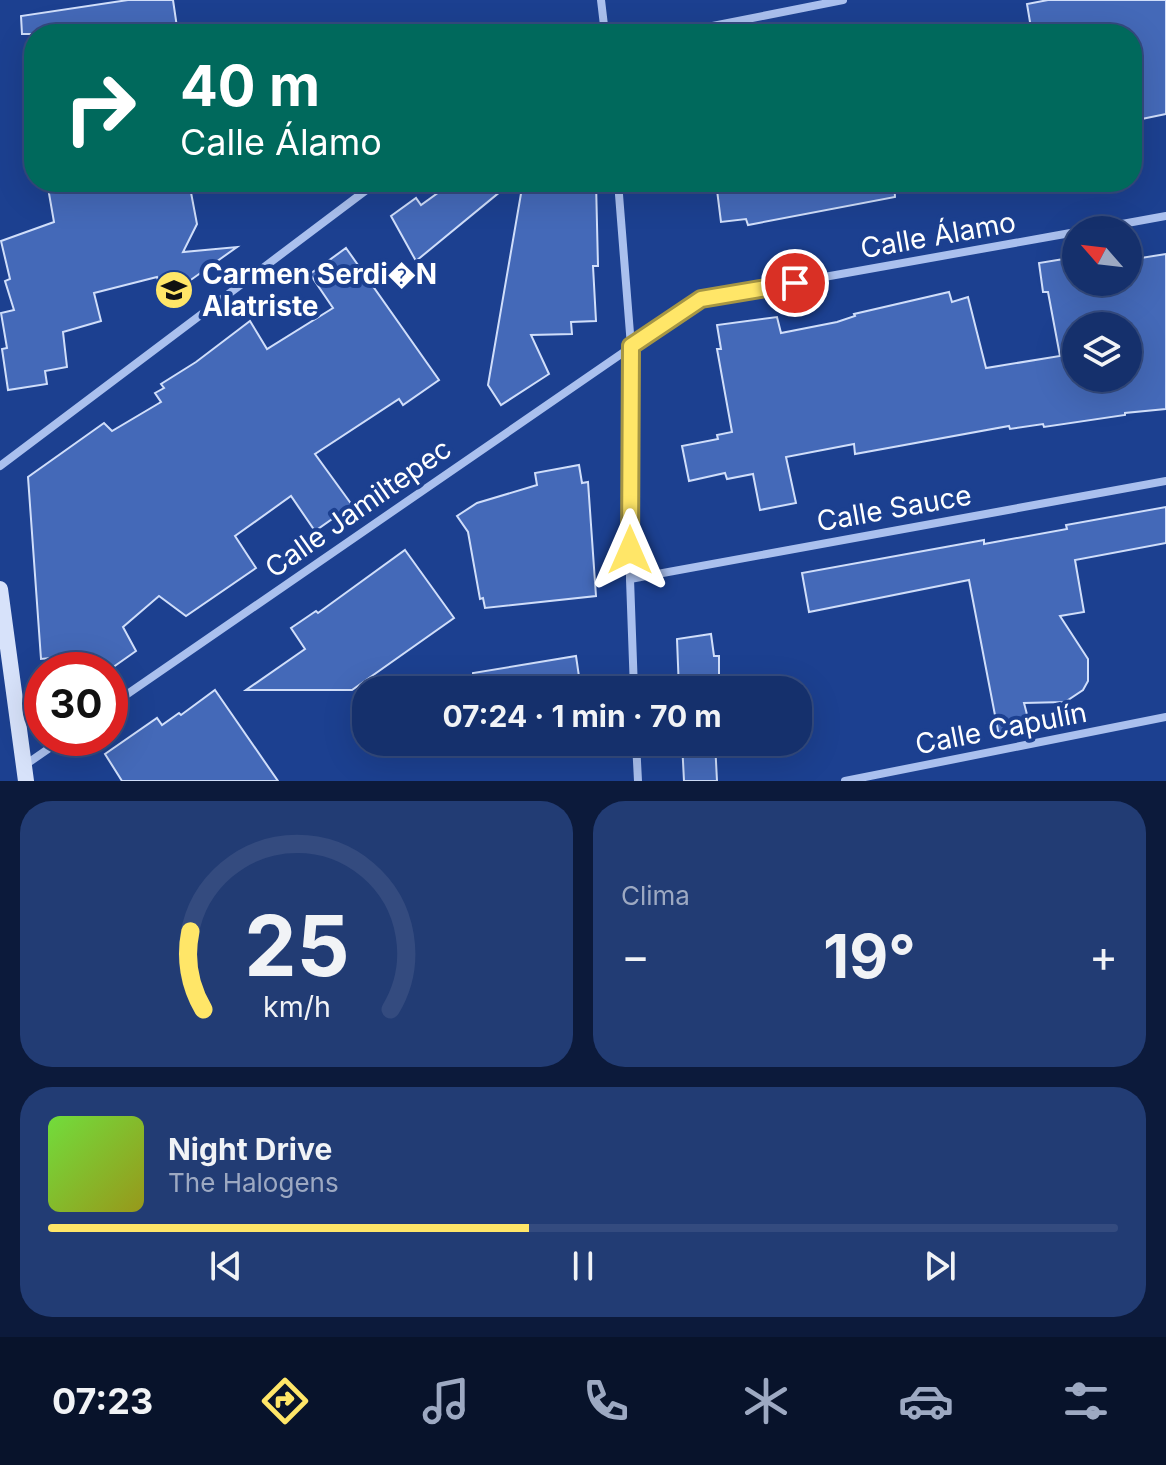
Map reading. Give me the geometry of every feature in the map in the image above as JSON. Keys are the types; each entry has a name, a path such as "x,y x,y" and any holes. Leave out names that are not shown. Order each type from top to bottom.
{"street":[{"path":"601,0 604,24"},
{"path":"722,24 843,0"},
{"path":"0,466 364,192"},
{"path":"619,192 631,346 630,579 633,676"},
{"path":"1142,220 1166,216"},
{"name":"Calle Álamo","path":"631,346 701,299 1062,235"},
{"name":"Calle Jamiltepec","path":"128,694 631,346"},
{"name":"Calle Sauce","path":"630,579 1166,481"},
{"path":"0,589 25,773"},
{"name":"Calle Capulín","path":"845,781 1166,717"},
{"path":"25,773 44,756"},
{"path":"637,756 638,781"}],"building":[{"path":"128,0 173,0 177,24 24,24 22,34 21,16"},
{"path":"1048,0 1166,0 1166,114 1142,119 1142,24 1030,24 1027,4"},
{"path":"49,192 191,192 197,224 183,252 237,247 164,299 157,277 94,293 101,321 63,332 67,367 45,371 47,384 8,390 2,349 7,348 1,313 14,310 5,281 10,279 1,241 54,222"},
{"path":"439,192 500,192 416,261 391,216 416,198 421,205"},
{"path":"521,192 596,192 598,266 593,266 596,321 571,322 572,334 531,335 549,374 501,405 488,385"},
{"path":"717,192 895,192 895,197 748,225 746,219 721,222"},
{"path":"346,248 439,380 403,405 399,399 315,454 352,505 315,531 291,496 235,536 256,568 186,616 159,596 123,627 136,651 128,657 128,652 40,652 28,477 104,423 112,431 161,402 155,393 164,388 161,384 250,321 267,349 333,308 310,274"},
{"path":"1166,254 1166,409 1044,427 1043,424 1010,429 1009,426 855,454 854,444 786,457 796,503 760,510 753,474 727,479 725,473 689,481 682,446 718,439 717,435 732,432 717,349 721,349 717,325 777,317 781,333 837,322 854,314 949,292 952,302 968,297 986,368 1060,356 1048,292 1043,292 1039,263 1062,259 1062,296 1142,296 1142,258"},
{"path":"579,465 582,483 588,482 596,596 485,608 483,598 480,599 468,532 457,516 477,503 537,485 535,473"},
{"path":"1166,507 1166,543 1075,560 1084,612 1060,616 1088,659 1088,681 1083,690 1065,702 1024,703 1031,730 999,736 969,580 809,612 802,573 984,540 984,544 1067,529 1066,525"},
{"path":"405,550 454,618 372,676 352,676 352,690 246,690 305,649 291,628 316,611 318,613"},
{"path":"711,634 714,656 719,656 719,676 678,676 677,639"},
{"path":"576,656 579,676 473,676 473,673"},
{"path":"215,690 278,781 122,781 106,756 128,756 128,738 157,718 162,725 179,713 181,715"},
{"path":"683,756 716,756 717,781 684,781"}],"place":[{"name":"Carmen Serdi�N Alatriste","path":"174,290"}],"route":[{"path":"630,550 631,346 701,299 795,283"}]}
